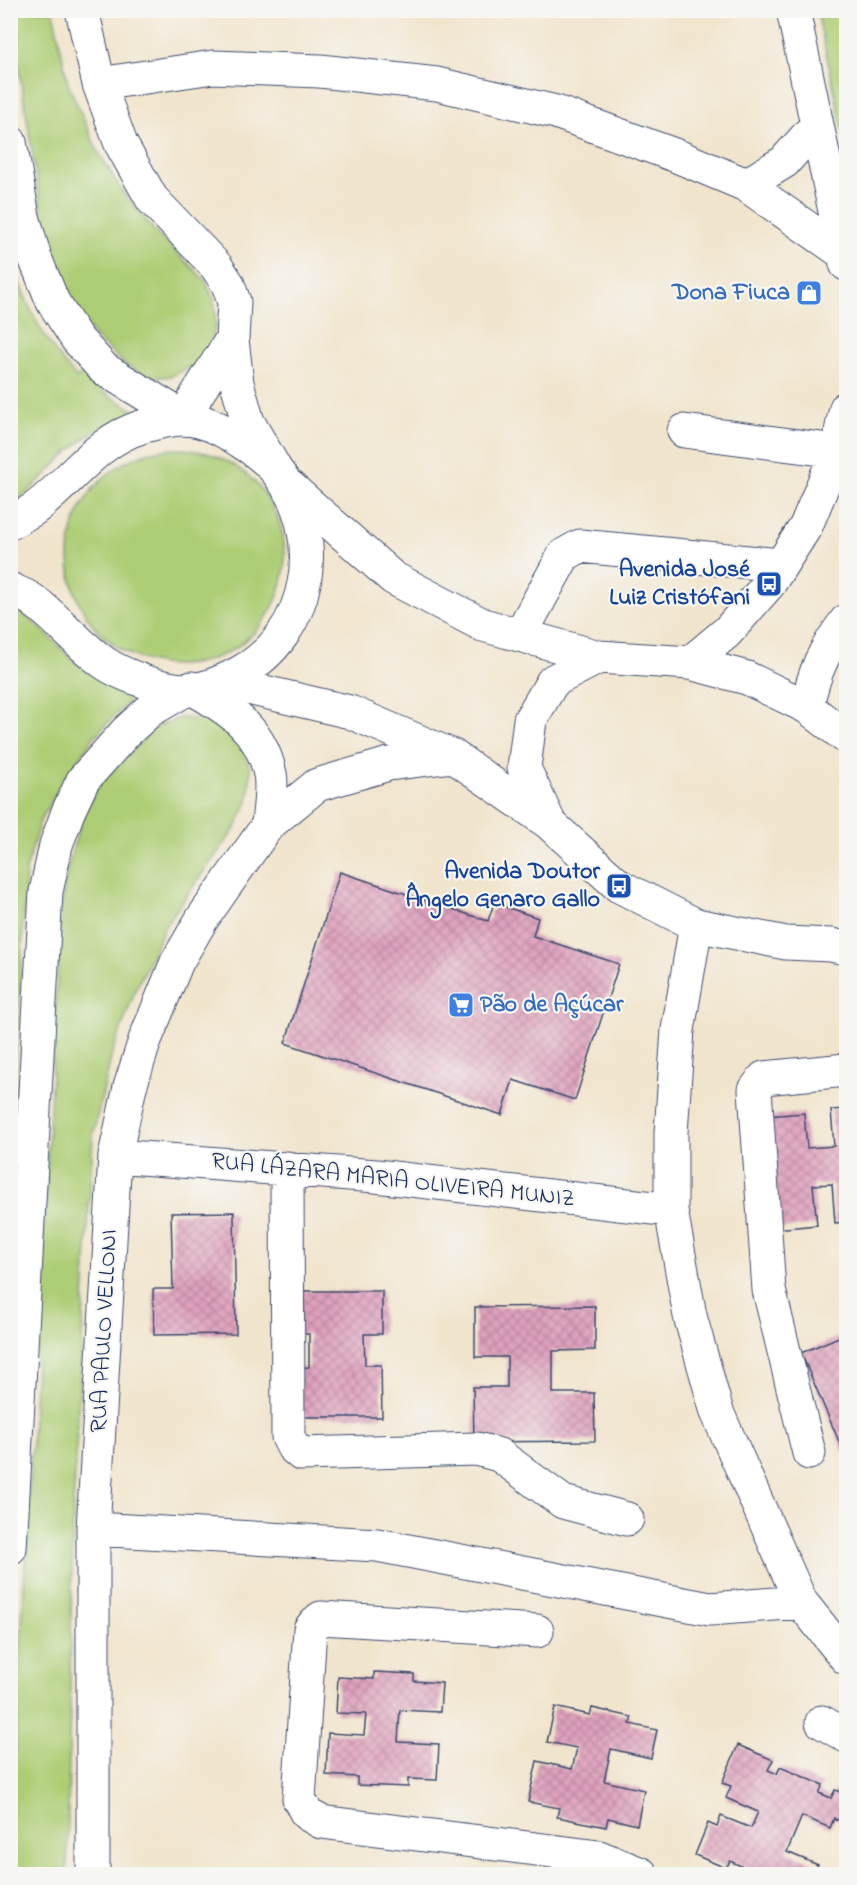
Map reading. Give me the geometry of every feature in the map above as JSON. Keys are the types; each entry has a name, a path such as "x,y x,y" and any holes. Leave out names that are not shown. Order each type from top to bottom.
{"main road":[{"path":"10,1548 46,892 56,845 83,780 126,732 149,711 252,666 278,642 296,614 306,580 307,546 300,512 248,422 237,383 232,339 234,302 228,284 216,266 152,199 121,144 99,84 82,10"},
{"path":"793,10 846,259"},
{"path":"99,84 213,67 320,71 437,84 556,112 677,156 746,185 846,259"},
{"path":"746,185 784,162 816,126"},
{"path":"10,142 23,217 35,258 53,302 77,339 104,369 186,418 213,426 253,449 393,578 483,625 599,657 690,663 747,678 807,707 846,736"},
{"path":"186,418 196,396 232,339"},
{"path":"690,663 727,632 769,584 806,526 837,451 846,408"},
{"path":"10,523 34,508 91,455 115,437 159,422 186,418"},
{"path":"684,431 837,451"},
{"path":"520,635 564,555 580,546 781,565"},
{"path":"10,590 33,600 104,663 129,675 158,685 200,687 350,712 453,756 549,823 619,886 696,925 786,943 841,944"},
{"path":"807,707 813,677 830,642 846,621"},
{"path":"549,823 524,768 530,720 552,681 599,657"},
{"path":"200,687 258,740 271,776 268,825"},
{"name":"RUA PAULO VELLONI","path":"93,1875 93,1529 115,1156 129,1087 145,1040 177,962 202,919 268,825 317,785 389,764 453,756"},
{"path":"696,925 678,1030 671,1133 671,1210 690,1316 717,1412 801,1602 846,1658"},
{"path":"809,1453 769,1290 755,1090 764,1077 846,1071"},
{"name":"RUA LÁZARA MARIA OLIVEIRA MUNIZ","path":"115,1156 376,1176 671,1210"},
{"path":"287,1168 288,1437 293,1446 301,1454 477,1449 499,1455 563,1502 627,1520"},
{"path":"93,1529 377,1545 710,1609 801,1602"},
{"path":"537,1631 321,1618 310,1629 299,1799 307,1814 321,1822 641,1875"}],"green space":[{"path":"10,11 53,11 68,84 98,152 124,194 159,236 205,280 214,300 216,324 211,348 195,365 171,376 150,378 127,366 97,339 73,306 58,273 44,227"},
{"path":"817,11 846,11 846,145"},
{"path":"10,259 37,322 65,364 77,378 83,372 104,393 139,413 112,422 95,431 69,451 10,507"},
{"path":"166,449 188,449 208,453 228,461 254,480 277,515 285,546 285,568 277,599 254,634 228,653 208,661 188,665 166,665 146,661 126,653 108,641 93,626 81,608 73,588 69,568 69,546 73,526 81,506 93,488 108,473 126,461 146,453"},
{"path":"11,609 32,620 75,662 100,680 135,695 94,737 64,780 40,821 26,870 11,1169"},
{"path":"178,718 200,719 226,729 242,746 251,770 248,802 236,827 166,924 135,991 112,1054 93,1134 73,1505 67,1874 11,1874 11,1826 61,906 68,866 80,824 97,787 153,729"}],"building":[{"path":"340,872 488,921 494,903 538,918 533,936 619,964 575,1100 513,1080 502,1115 285,1043"},
{"path":"846,1109 846,1222 835,1223 832,1184 813,1185 817,1225 776,1229 767,1116 804,1113 807,1148 834,1146 831,1110"},
{"path":"234,1212 236,1334 154,1335 153,1289 173,1289 171,1213"},
{"path":"292,1291 382,1291 382,1334 364,1334 365,1365 381,1365 382,1417 295,1417 294,1368 309,1367 309,1334 293,1334"},
{"path":"595,1306 595,1350 553,1351 553,1393 594,1393 595,1441 474,1442 473,1387 507,1387 507,1357 475,1357 475,1307"},
{"path":"841,1336 846,1350 846,1451 844,1453 801,1353"},
{"path":"374,1672 414,1674 414,1681 442,1683 440,1712 400,1710 398,1742 439,1744 437,1780 408,1779 408,1787 357,1785 357,1777 326,1775 328,1733 364,1735 366,1714 336,1713 338,1677 374,1679"},
{"path":"555,1707 590,1715 592,1708 632,1717 630,1724 657,1730 651,1758 611,1749 604,1781 644,1790 637,1825 608,1818 606,1827 557,1817 559,1808 528,1802 537,1761 572,1769 577,1748 547,1742"},
{"path":"738,1745 773,1760 768,1770 777,1774 780,1767 823,1785 819,1793 831,1798 835,1790 846,1794 846,1823 834,1818 830,1828 802,1816 787,1852 818,1865 814,1874 743,1874 736,1872 741,1866 730,1861 726,1868 695,1855 708,1823 717,1827 721,1816 751,1828 758,1812 726,1798 731,1786 722,1783"}],"place":[{"name":"Dona Fiuca","path":"809,293"},
{"name":"Avenida José Luiz Cristófani","path":"769,584"},
{"name":"Avenida Doutor Ângelo Genaro Gallo","path":"619,886"},
{"name":"Pão de Açúcar","path":"461,1005"}]}
